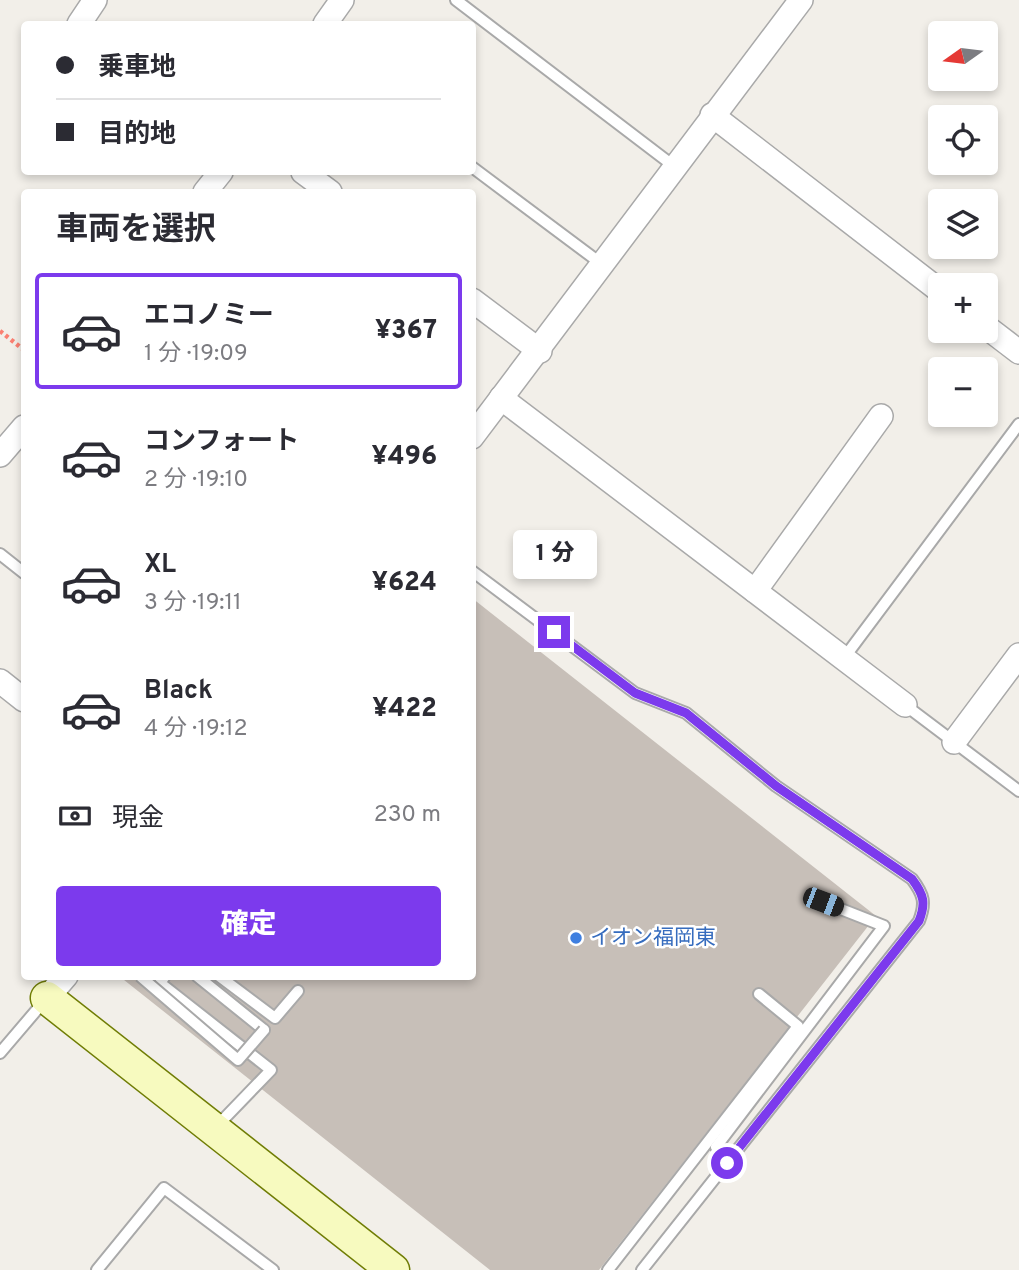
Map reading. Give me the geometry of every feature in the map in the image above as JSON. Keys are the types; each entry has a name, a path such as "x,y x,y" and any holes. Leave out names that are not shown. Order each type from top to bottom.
{"street":[{"path":"81,21 95,0"},
{"path":"327,21 342,0"},
{"path":"476,431 540,351 712,115 802,0"},
{"path":"712,115 928,282"},
{"path":"307,175 326,189"},
{"path":"476,303 540,351"},
{"path":"998,336 1019,352"},
{"path":"500,398 905,705"},
{"path":"755,591 881,416"},
{"path":"0,455 21,430"},
{"path":"954,742 1019,655"},
{"path":"0,681 21,697"},
{"path":"56,987 214,1129 393,1270"}],"lane":[{"path":"456,0 674,167"},
{"path":"476,170 603,265"},
{"path":"844,659 1019,424"},
{"path":"0,554 21,571"},
{"path":"476,574 635,693 686,713 776,786 912,879 923,893 925,907 919,921 642,1270"},
{"path":"905,705 1019,791"},
{"path":"727,1163 716,1147 884,926 823,902"},
{"path":"145,980 238,1060 264,1030 202,980"},
{"path":"162,980 160,983 271,1070 214,1129"},
{"path":"224,980 275,1018 298,991"},
{"path":"0,1053 56,987"},
{"path":"608,1270 798,1026 759,994"},
{"path":"97,1270 164,1188 273,1270"}],"path":[{"path":"0,331 21,348"}],"building":[{"path":"476,601 876,916 599,1270 490,1270 124,980 476,980"}],"place":[{"name":"イオン福岡東","path":"576,938"}],"route":[{"path":"554,632 635,693 686,713 776,786 912,879 923,893 925,907 919,921 727,1163"}]}
